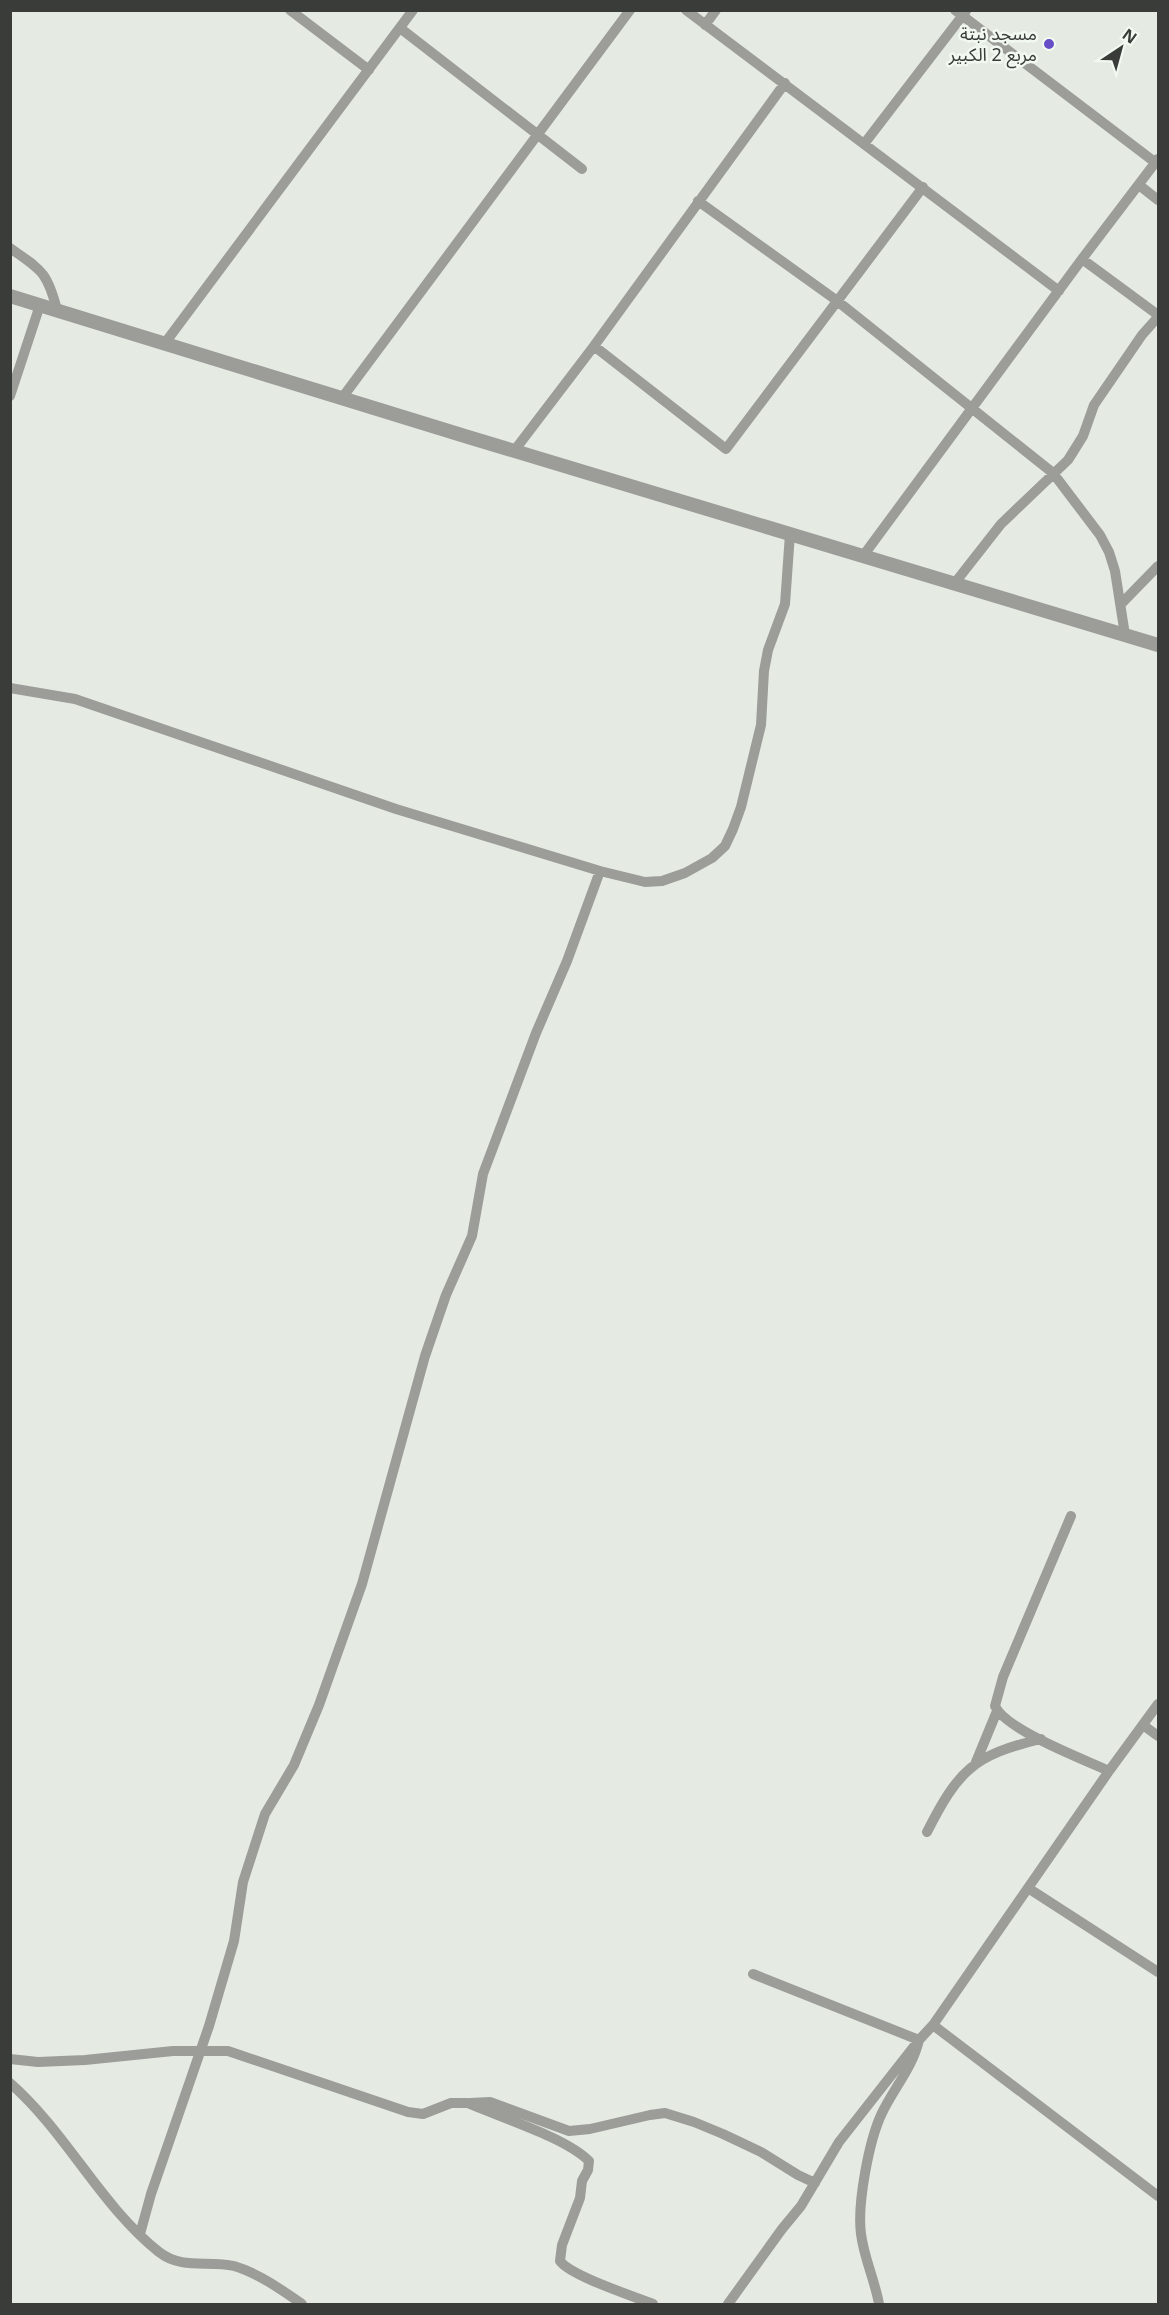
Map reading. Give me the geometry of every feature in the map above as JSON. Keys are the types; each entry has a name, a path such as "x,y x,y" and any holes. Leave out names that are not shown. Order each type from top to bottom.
{"street":[{"path":"290,10 369,70"},
{"path":"165,343 413,10"},
{"path":"342,398 630,10"},
{"path":"686,10 1059,291"},
{"path":"705,25 716,10"},
{"path":"863,556 1157,161 961,12 864,144"},
{"path":"400,28 582,169"},
{"path":"514,451 594,346 785,83"},
{"path":"1139,185 1158,200"},
{"path":"594,346 726,448 923,187"},
{"path":"698,201 836,300 1053,473 1100,535 1109,552 1122,603 1125,635"},
{"path":"10,248 45,276 50,284 57,310"},
{"path":"954,584 1001,524 1068,460 1083,436 1094,405 1142,335 1158,316 1082,259"},
{"path":"10,296 1158,645"},
{"path":"10,396 40,304"},
{"path":"10,688 75,699 396,809 546,852 600,871 645,882 662,881 685,873 712,858 725,846 741,807 761,725 764,671 768,650 785,604 790,534"},
{"path":"1122,603 1158,566"},
{"path":"140,2234 230,1955 243,1882 265,1814 294,1765 362,1584 425,1356 446,1295 472,1236 483,1174 600,871"},
{"path":"1071,1516 994,1703 997,1711 1005,1720 1109,1771"},
{"path":"728,2304 801,2206 839,2142 933,2025 1158,1704"},
{"path":"976,1762 997,1711"},
{"path":"1143,1725 1158,1736"},
{"path":"927,1832 945,1796 976,1762 1010,1746 1041,1739"},
{"path":"1028,1888 1158,1972"},
{"path":"753,1974 919,2040"},
{"path":"933,2025 1158,2196"},
{"path":"879,2304 861,2233 863,2189 877,2125 886,2104 916,2055 919,2040"},
{"path":"10,2059 38,2062 201,2050 228,2051 408,2112 423,2114 451,2103 490,2102 569,2131 590,2129 665,2113 723,2134 761,2152 815,2183"},
{"path":"10,2083 42,2114 102,2192 158,2251 177,2262 186,2264 218,2264 241,2269 273,2285 302,2304"},
{"path":"468,2103 565,2144 589,2161 588,2170 582,2181 580,2198 562,2245 560,2261 577,2273 653,2304"}],"place":[{"name":"مسجد نبتة مربع 2 الكبير","path":"1049,44"}]}
